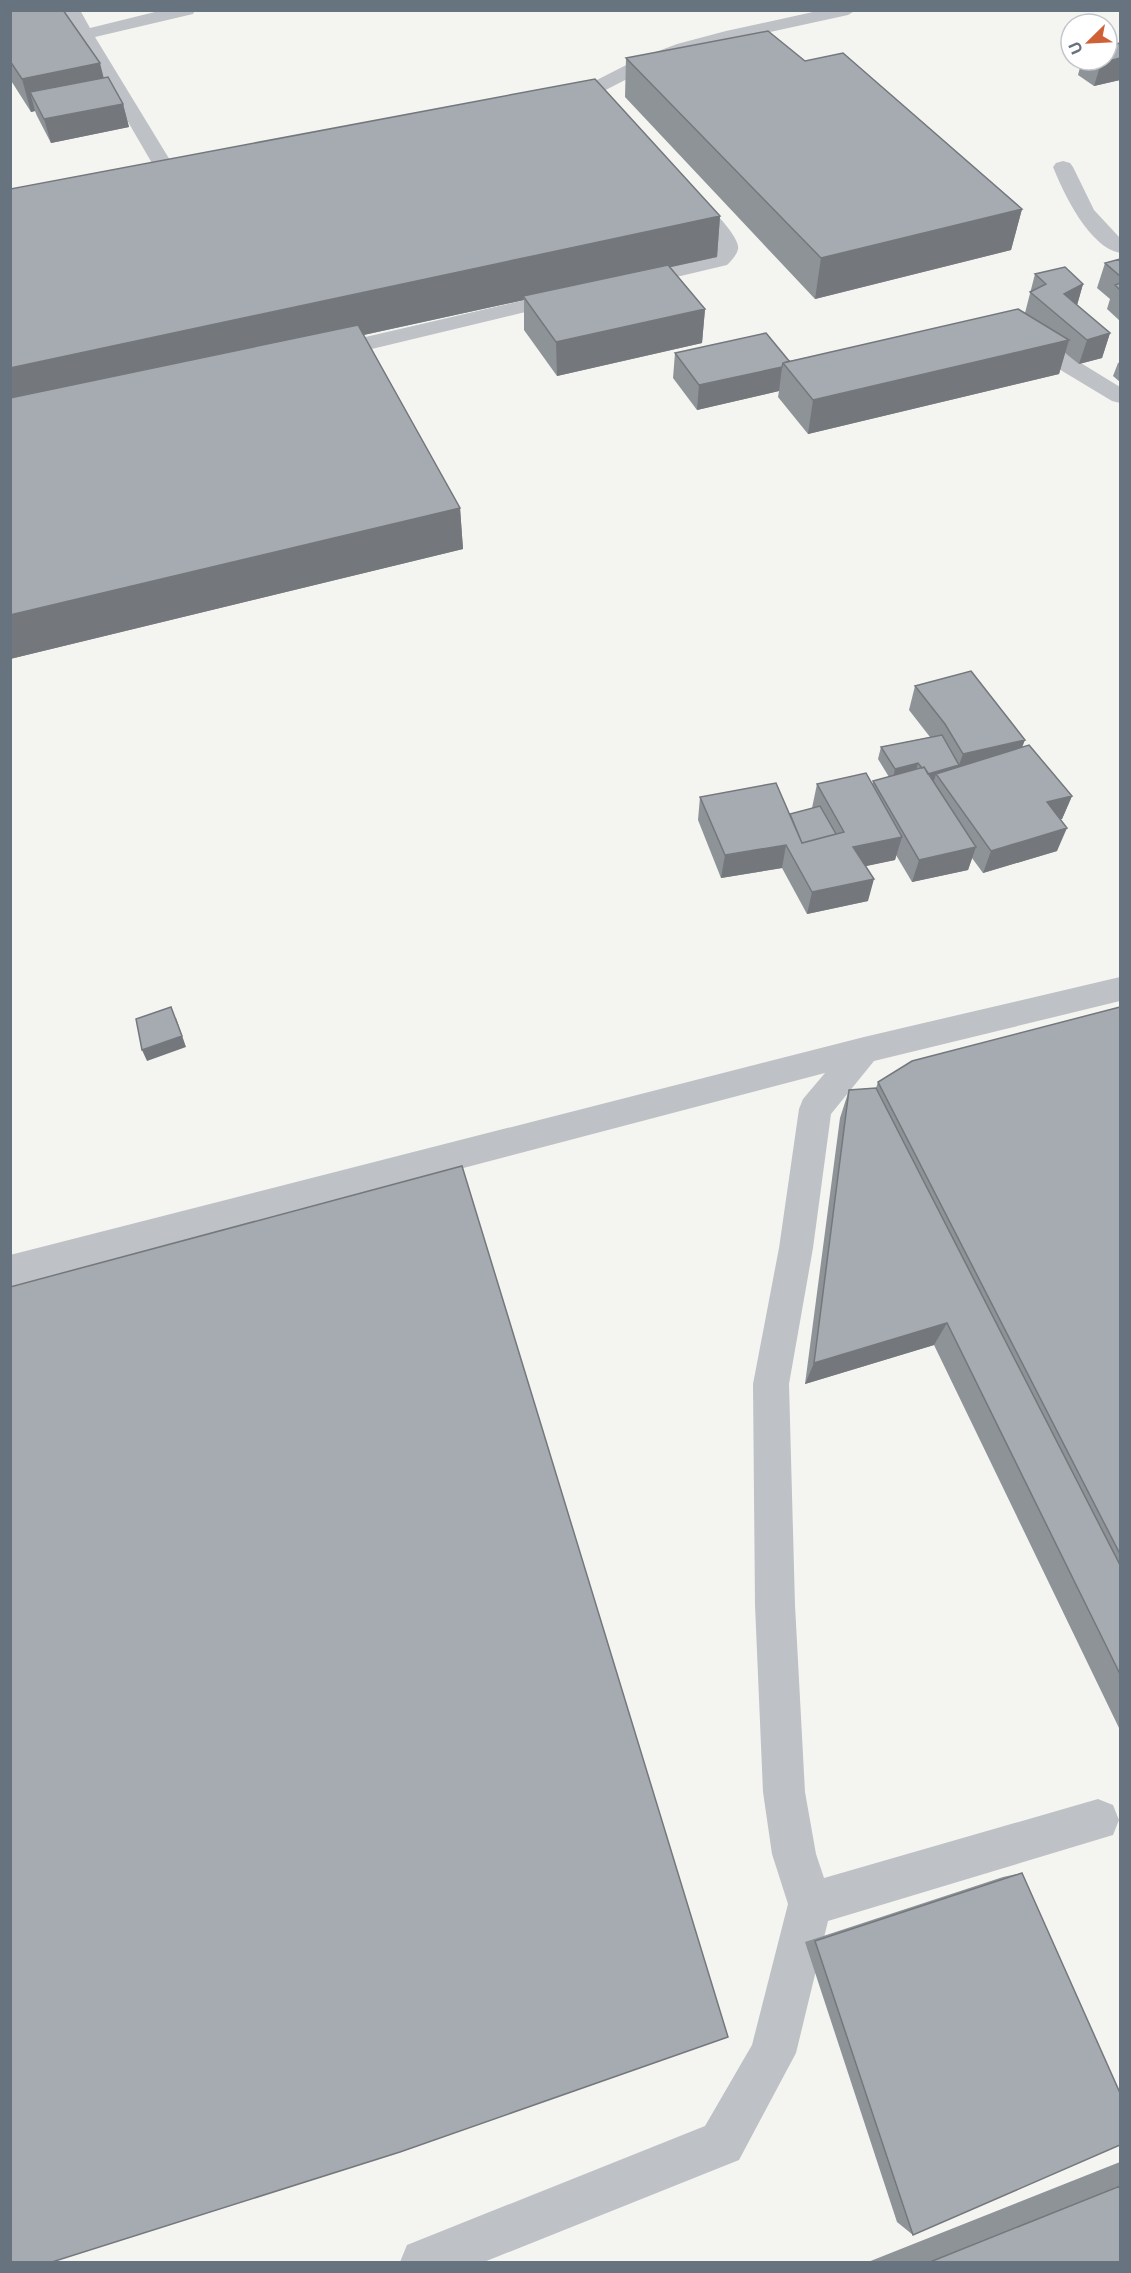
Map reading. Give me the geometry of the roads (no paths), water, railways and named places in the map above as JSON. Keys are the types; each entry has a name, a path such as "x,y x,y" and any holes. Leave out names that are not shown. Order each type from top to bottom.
{"street":[{"path":"71,10 166,170"},
{"path":"85,34 187,10"},
{"path":"534,100 592,90 646,62 683,48 726,36 848,10"},
{"path":"592,90 608,107"},
{"path":"143,174 189,166"},
{"path":"1063,167 1071,188 1089,219 1120,247"},
{"path":"615,285 720,261 729,252 729,245 721,230 672,178"},
{"path":"301,359 592,291"},
{"path":"1037,346 1120,396"},
{"path":"10,1271 864,1050 1120,989"},
{"path":"424,2262 722,2143 773,2054 810,1904 794,1854 784,1792 775,1605 771,1384 796,1248 815,1109 864,1050"},
{"path":"810,1904 1098,1820"}]}
